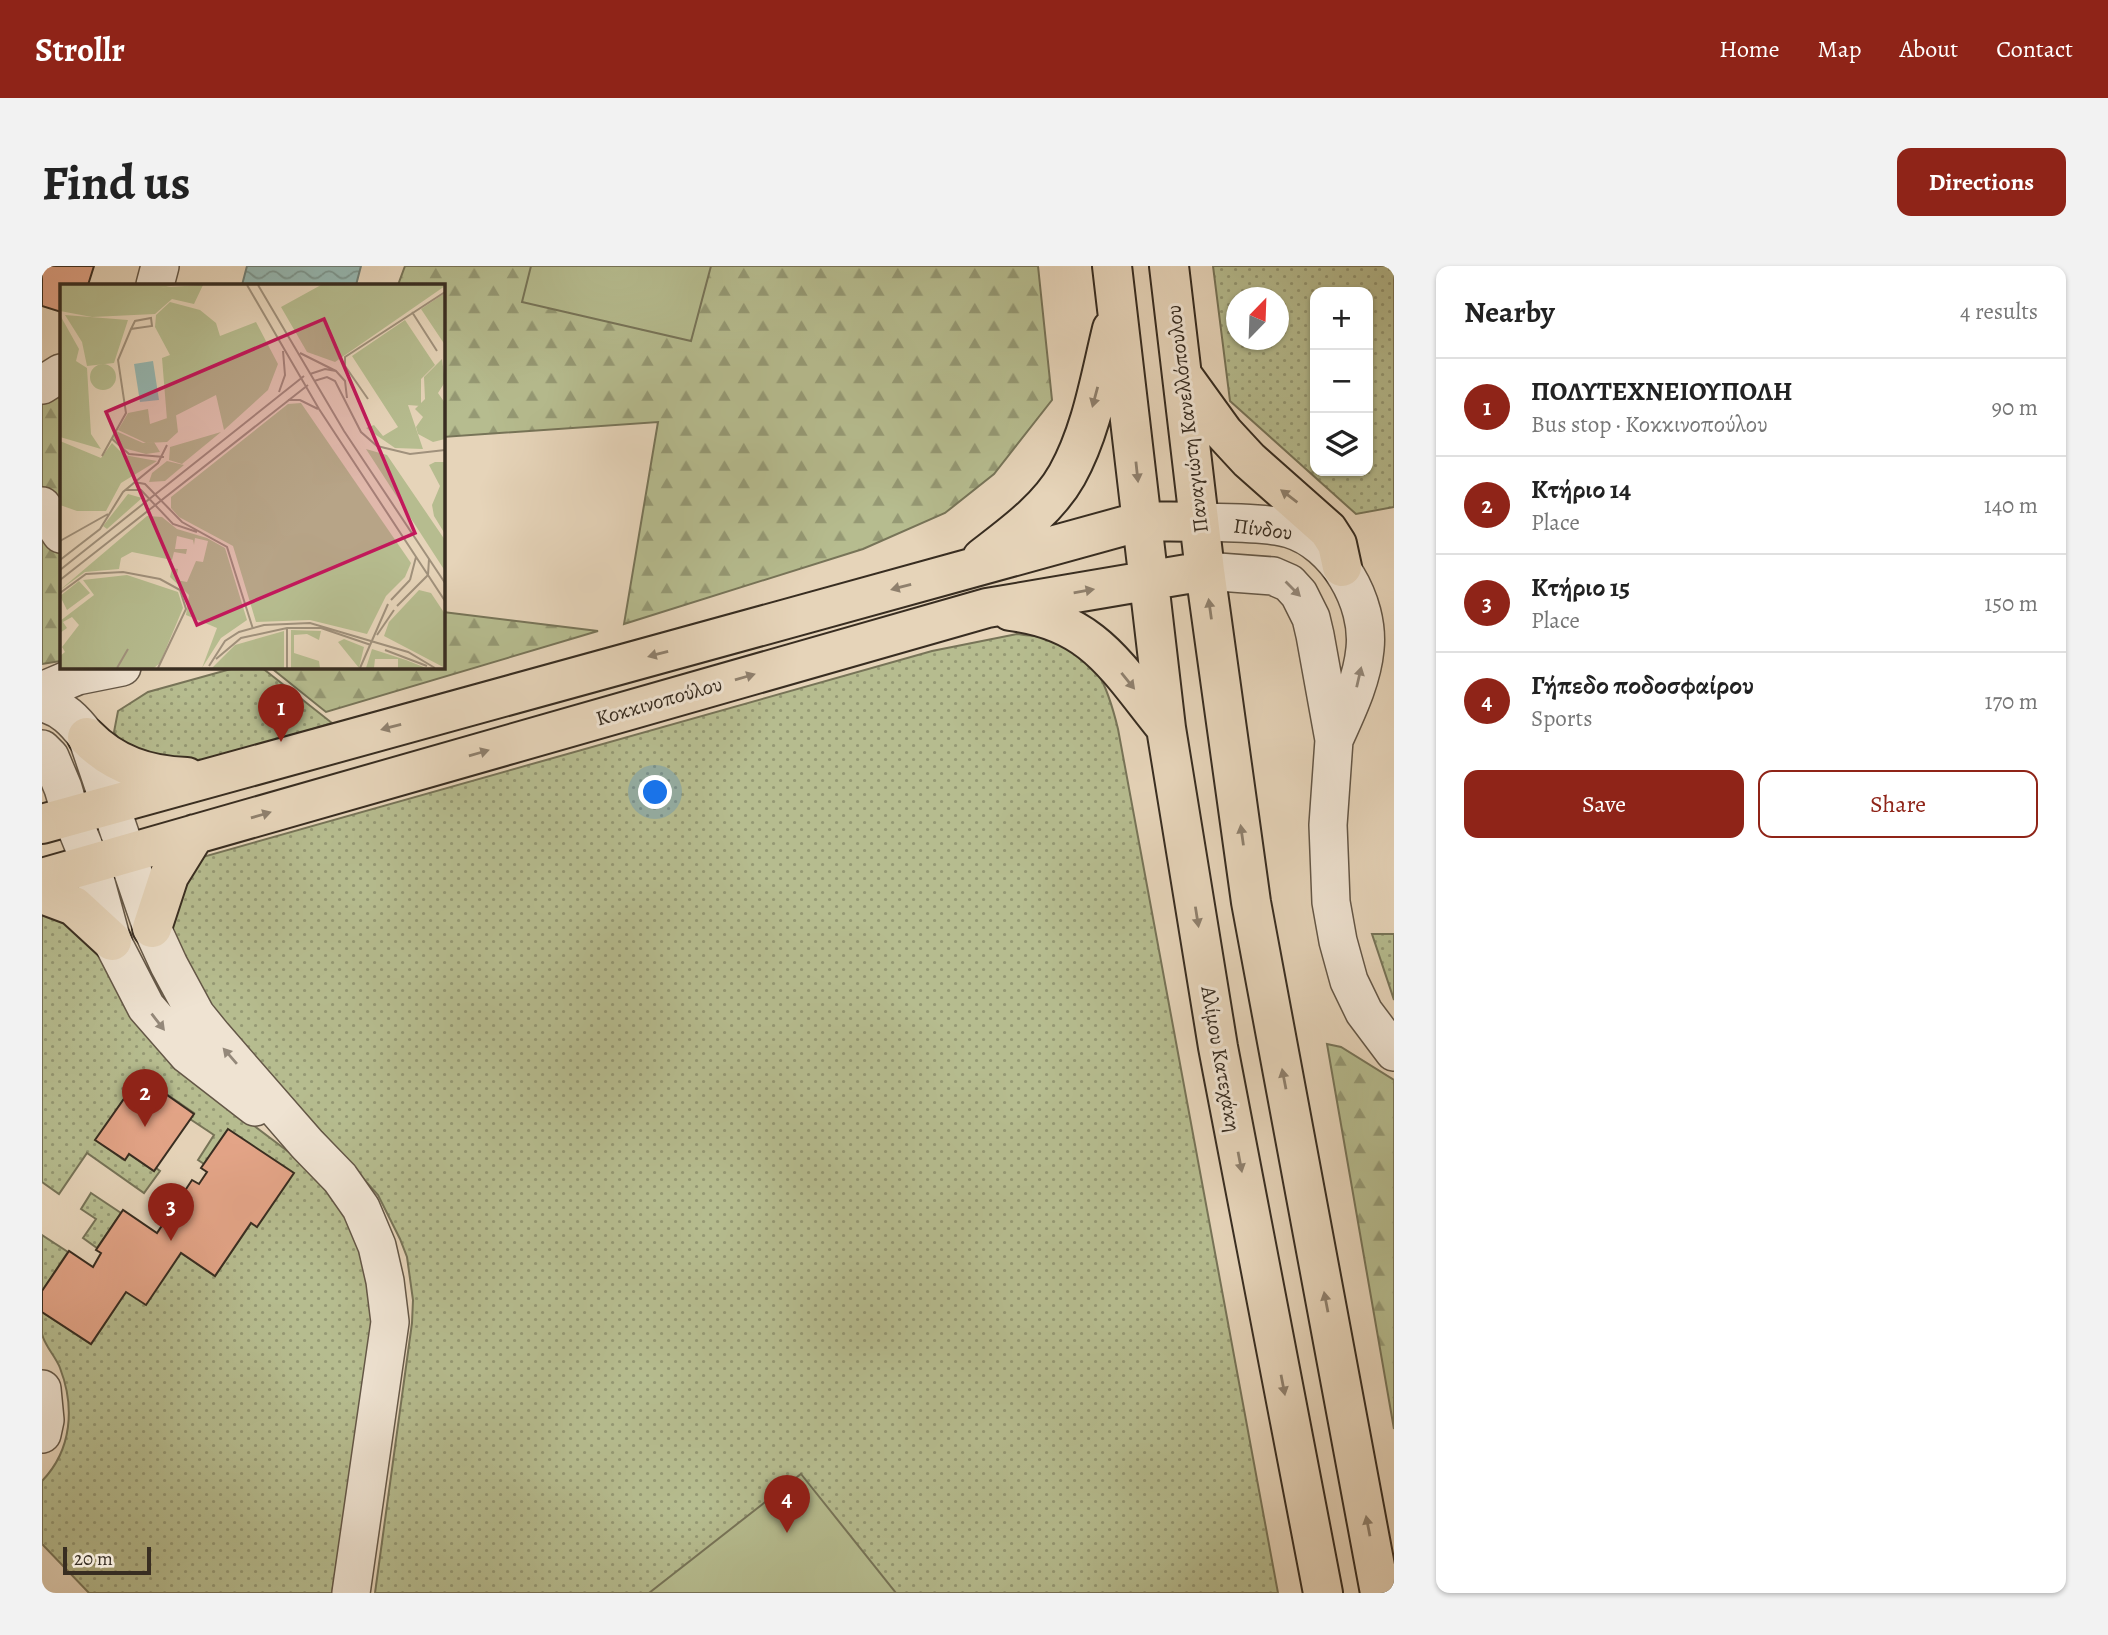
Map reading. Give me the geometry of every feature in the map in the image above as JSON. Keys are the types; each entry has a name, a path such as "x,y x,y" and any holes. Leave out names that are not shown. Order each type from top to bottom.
{"main road":[{"path":"1112,266 1143,521 1205,571 1251,902 1380,1593"},
{"name":"Παναγιώτη Κανελλόπουλου","path":"1169,266 1205,571"},
{"path":"967,569 1037,513 1067,476 1085,434 1118,307"},
{"path":"1184,378 1224,433 1249,460 1275,486 1328,530 1337,544 1342,568"},
{"path":"57,820 1143,521 1199,522"},
{"name":"Αλίμου Κατεχάκη","path":"1143,521 1167,728 1218,1046 1323,1593"},
{"name":"Κοκκινοπούλου","path":"42,878 987,608 1205,571"},
{"path":"987,608 1032,613 1067,625 1087,638 1110,659 1167,728"},
{"path":"87,737 100,750 122,763 160,776 206,778"},
{"path":"152,928 169,876 195,834"},
{"path":"42,894 74,906 112,941"}],"street":[{"path":"155,284 160,266"},
{"path":"42,385 60,374"},
{"path":"42,506 60,533"},
{"name":"Πίνδου","path":"1199,522 1287,528 1315,541 1342,568 1360,610 1365,650 1356,689 1334,740"},
{"name":"Πίνδου","path":"1205,571 1273,576 1289,583 1299,594 1314,628 1334,740 1328,825 1331,902 1338,941 1349,981 1364,1013 1394,1052"},
{"path":"42,691 77,676 119,668"},
{"path":"87,737 95,703 108,682 123,668"},
{"path":"42,703 54,705 75,720 87,737 110,804 112,941 146,1007 188,1055 307,1144"},
{"path":"45,751 63,788 57,820 109,859 152,928 196,1015 307,1144 340,1178 361,1208 377,1246 390,1322 351,1593"},
{"path":"131,981 147,986 163,980 169,965"},
{"path":"42,1390 45,1420 42,1434"}],"green space":[{"path":"405,266 1038,266 1052,400 994,474 945,513 863,549 624,624 658,422 444,437 444,284 398,284"},
{"path":"531,266 711,266 691,341 522,302"},
{"path":"1213,266 1394,266 1394,507 1356,514 1314,476 1373,476 1373,287 1310,287 1310,473 1230,401"},
{"path":"55,390 60,399 60,505 42,486 42,401"},
{"path":"42,533 60,546 60,661 42,664"},
{"path":"444,612 598,631 326,712 271,668 444,668"},
{"path":"1017,634 1055,640 1082,655 1099,675 1114,714 1278,1593 375,1593 412,1323 413,1300 407,1257 378,1195 189,983 171,940 170,899 192,860 932,651"},
{"path":"234,668 262,668 332,723 198,765 130,756 114,732 118,711 148,692"},
{"path":"42,908 67,914 208,1091 294,1156 326,1190 346,1218 362,1251 374,1321 332,1593 89,1593 42,1544 42,1481 60,1456 69,1413 60,1368 42,1334 42,1312 91,1344 126,1292 181,1253 215,1276 251,1223 198,1160 214,1135 190,1119 194,1113 140,1076 96,1140 124,1160 129,1154 154,1171 156,1168 160,1171 144,1193 87,1153 59,1194 42,1182"},
{"path":"1372,934 1394,934 1394,1000"},
{"path":"1327,1044 1341,1047 1394,1080 1394,1429"},
{"path":"91,1193 121,1213 97,1248 83,1238 96,1219 81,1209"},
{"path":"42,1235 68,1252 42,1291"},
{"path":"801,1474 896,1593 649,1593"}],"water":[{"path":"247,266 361,266 356,284 242,284"}],"building":[{"path":"42,266 94,266 88,284 60,284 60,312 42,306"},
{"path":"140,1076 194,1114 154,1171 129,1154 125,1160 95,1140"},
{"path":"228,1129 294,1173 257,1227 251,1223 215,1276 181,1253 146,1305 126,1292 91,1344 42,1312 42,1291 69,1251 93,1267 101,1253 96,1250 123,1210 157,1233 192,1180 199,1184 207,1172 201,1168"}],"place":[{"name":"ΠΟΛΥΤΕΧΝΕΙΟΥΠΟΛΗ","path":"281,742"},
{"name":"Κτήριο 14","path":"145,1127"},
{"name":"Κτήριο 15","path":"171,1241"},
{"name":"Γήπεδο ποδοσφαίρου","path":"787,1533"}]}
